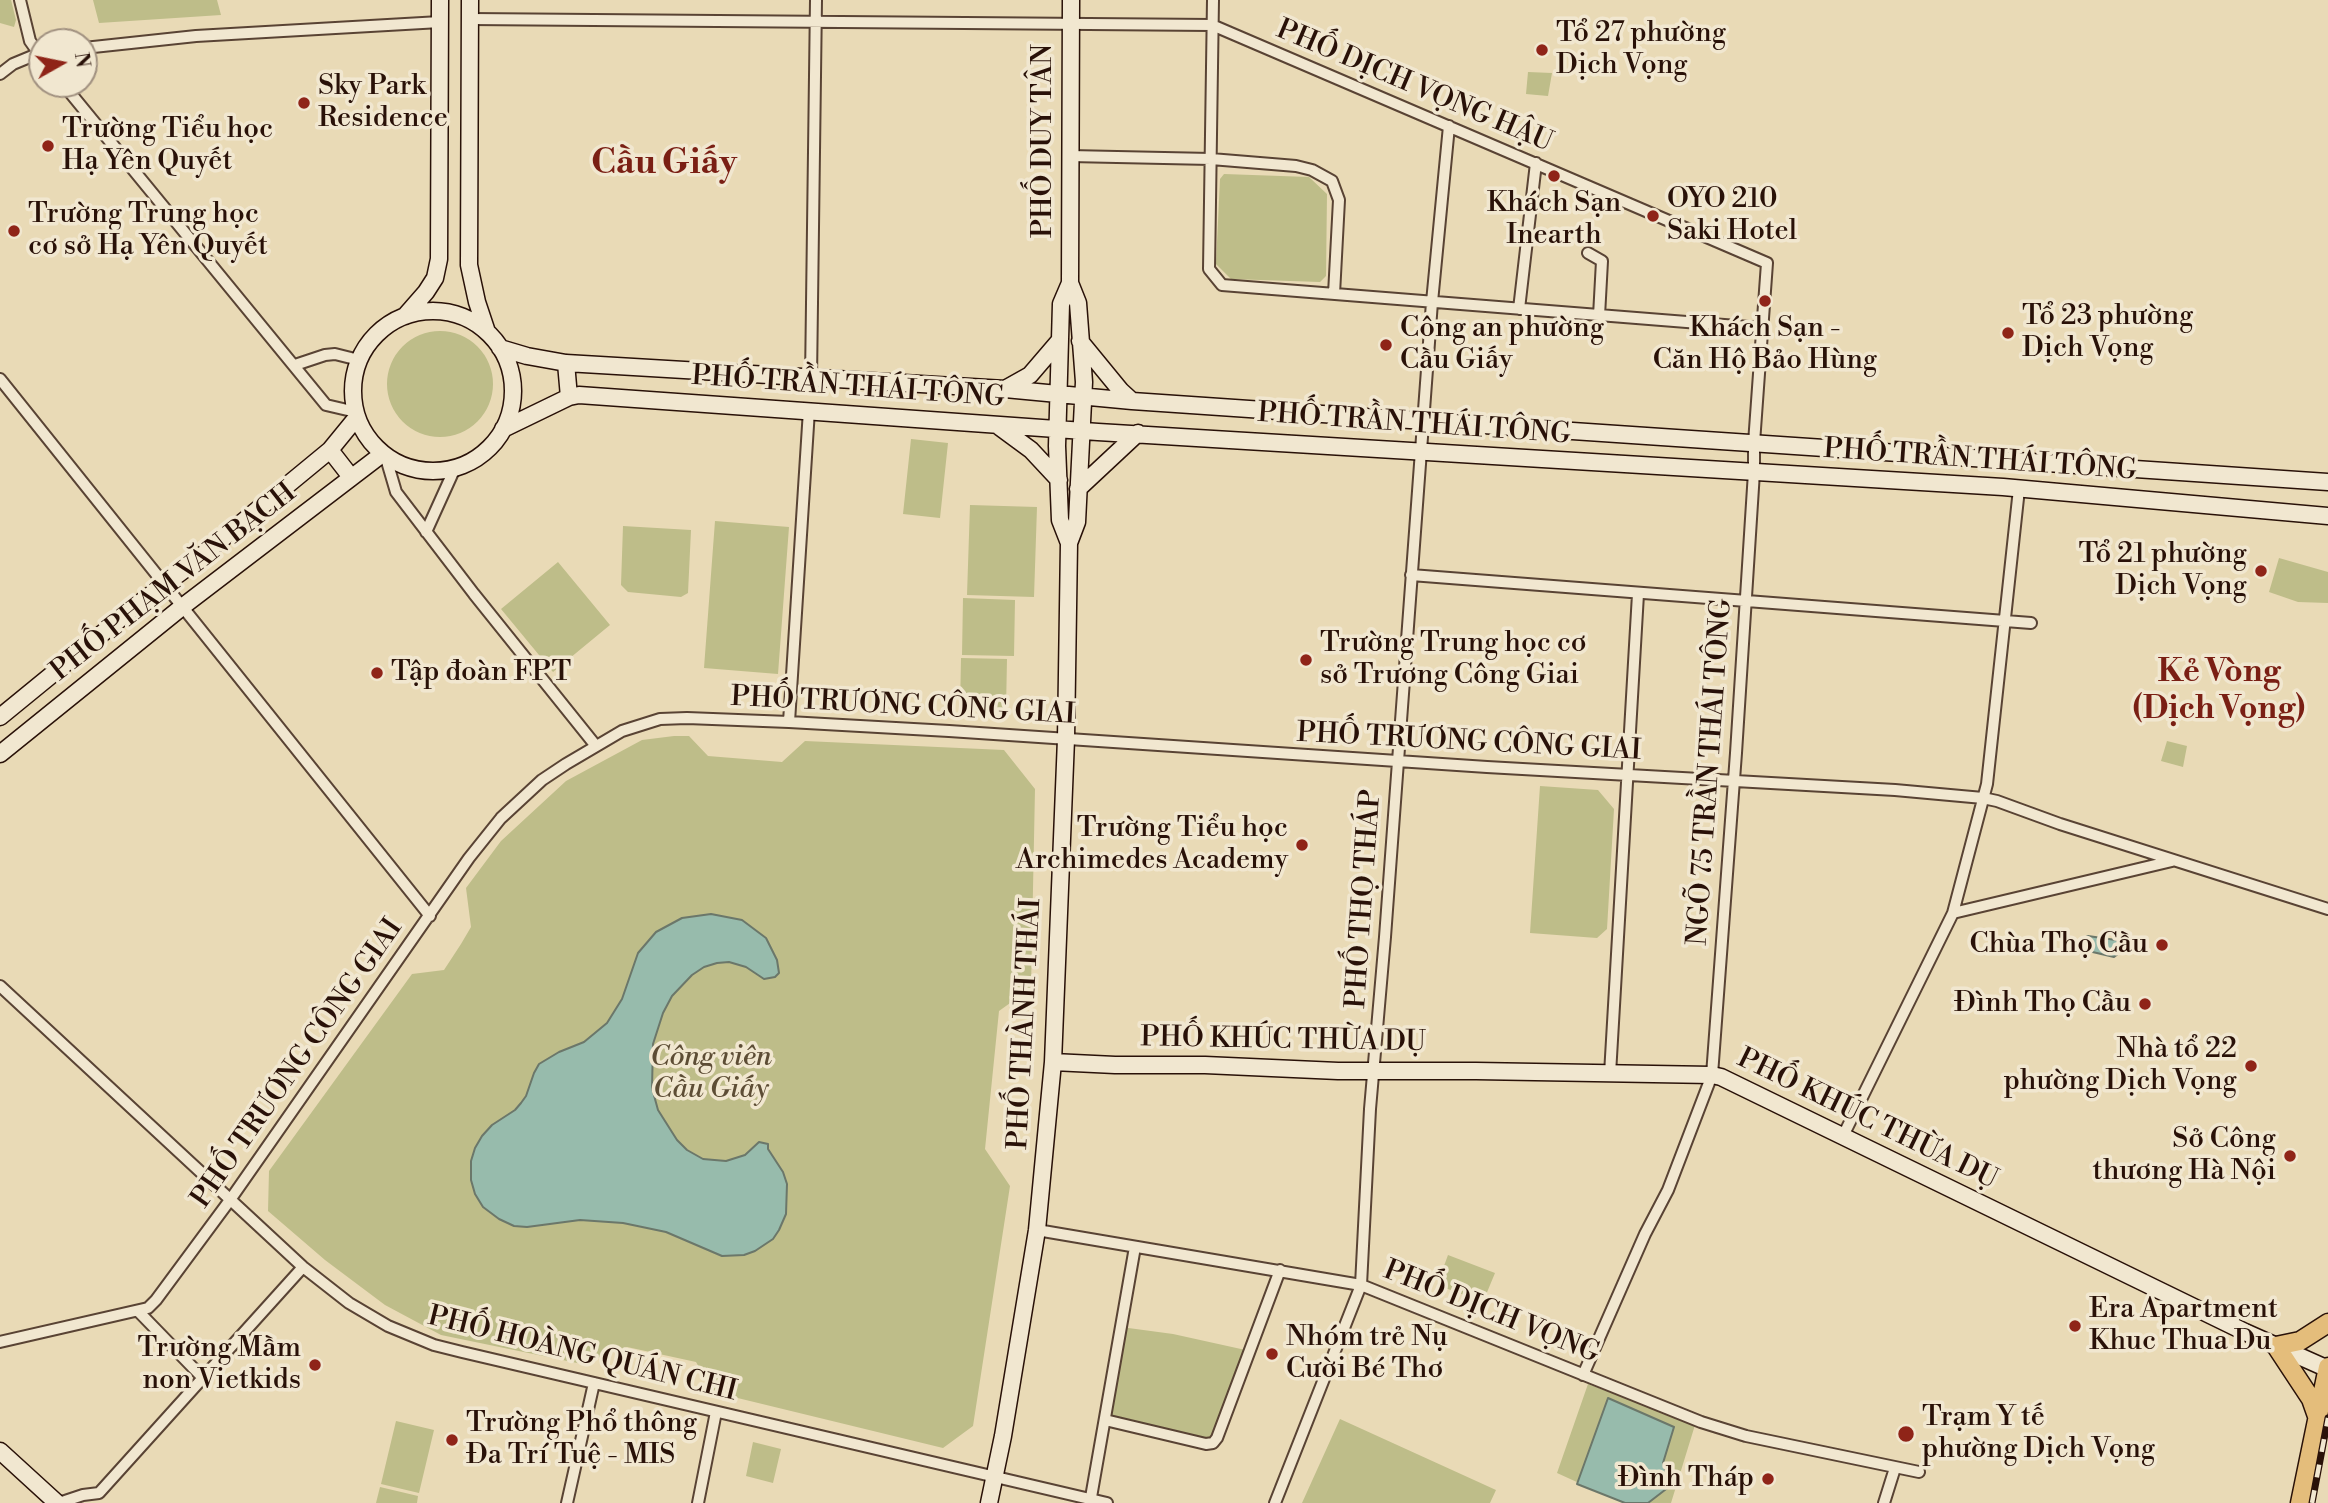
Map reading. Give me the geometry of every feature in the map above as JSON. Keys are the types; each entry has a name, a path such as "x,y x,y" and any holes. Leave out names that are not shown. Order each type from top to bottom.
{"main road":[{"path":"405,316 426,292 438,267 440,0"},
{"path":"470,0 469,265 487,332"},
{"name":"PHỐ DUY TÂN","path":"1071,0 1070,283 1078,303 1083,430"},
{"name":"PHỐ DUY TÂN","path":"1057,429 1061,304 1070,283"},
{"path":"440,311 457,314 487,332 507,360 512,394 510,412 494,442 483,453 455,468 437,472 421,471 383,457 363,430 356,414 353,382 359,360 376,334 405,316 440,311"},
{"path":"1005,389 1030,374 1060,340"},
{"path":"1080,341 1132,401"},
{"name":"PHỐ TRẦN THÁI TÔNG","path":"500,348 566,363 1005,389 1132,401 2328,482"},
{"path":"566,363 569,397"},
{"name":"PHỐ TRẦN THÁI TÔNG","path":"503,429 569,397 579,395 1057,429 2019,489 2328,516"},
{"name":"PHỐ PHẠM VĂN BẠCH","path":"0,717 330,450 356,414"},
{"path":"998,425 1031,450 1059,480"},
{"name":"PHỐ THÀNH THÁI","path":"1057,429 1060,520 1069,543"},
{"name":"PHỐ THÀNH THÁI","path":"989,1503 1037,1230 1053,1062 1066,739 1069,543 1077,522 1083,430"},
{"path":"1079,489 1138,433"},
{"path":"330,450 351,477"},
{"name":"PHỐ PHẠM VĂN BẠCH","path":"0,754 182,607 351,477 383,457"},
{"path":"2019,489 2022,462"},
{"name":"PHỐ KHÚC THỪA DỤ","path":"1053,1062 1338,1071 1712,1075 1730,1080 2276,1346 2328,1368"},
{"path":"2317,1416 2311,1399 2276,1346 2300,1341 2328,1324"},
{"path":"2300,1503 2328,1368"},
{"path":"0,1451 58,1503"}],"street":[{"path":"20,0 28,31"},
{"path":"811,379 816,0"},
{"path":"1213,0 1209,269 1223,285 1762,328"},
{"name":"PHỐ DỊCH VỌNG HẬU","path":"470,19 1212,25 1767,262 1754,443"},
{"path":"98,46 196,36 440,22"},
{"path":"0,74 13,64 28,59"},
{"path":"75,98 326,405 356,414"},
{"name":"PHỐ THỌ THÁP","path":"1275,1503 1362,1285 1370,1109 1420,451 1449,126"},
{"path":"1070,156 1211,159 1296,166 1312,170 1332,181 1339,200 1334,294"},
{"path":"1519,309 1536,163"},
{"path":"1588,253 1602,261 1599,316"},
{"path":"295,365 326,355 359,360"},
{"path":"0,379 430,916"},
{"path":"789,722 809,410"},
{"name":"NGÕ 75 TRẦN THÁI TÔNG","path":"1583,1375 1645,1234 1668,1190 1712,1075 1754,443"},
{"path":"383,457 396,492 596,746"},
{"path":"426,532 455,468"},
{"path":"1843,1136 1953,913 1987,784 2019,489"},
{"path":"1411,575 2031,623"},
{"path":"1610,1074 1638,594"},
{"name":"PHỐ TRƯƠNG CÔNG GIAI","path":"0,1342 148,1308 230,1200 470,858 501,818 542,780 596,746 635,726 660,719 789,722 1895,790 1983,798 2328,909"},
{"path":"1953,913 2175,860"},
{"name":"PHỐ HOÀNG QUÁN CHI","path":"0,986 303,1267 365,1315 410,1335 462,1352 1107,1503"},
{"name":"PHỐ DỊCH VỌNG","path":"1037,1230 1362,1285 1700,1422 1746,1436 1919,1472"},
{"path":"1090,1501 1135,1247"},
{"path":"58,1503 99,1493 303,1267"},
{"path":"1105,1420 1206,1444 1213,1443 1280,1270"},
{"path":"138,1311 203,1378"},
{"path":"567,1503 594,1383"},
{"path":"698,1503 716,1412"},
{"path":"1884,1503 1895,1468"}],"green space":[{"path":"0,0 11,0 16,20 14,27 0,23"},
{"path":"93,0 217,0 221,15 99,23"},
{"path":"1528,72 1552,73 1548,96 1526,94"},
{"path":"1224,174 1309,177 1327,194 1326,276 1320,282 1231,279 1216,264 1220,179"},
{"path":"440,331 460,335 477,347 489,364 493,384 489,404 477,421 460,433 440,437 420,433 403,421 391,404 387,384 391,364 403,347 420,335"},
{"path":"911,439 948,443 940,518 903,514"},
{"path":"970,505 1037,507 1034,597 967,595"},
{"path":"715,521 789,527 778,674 704,668"},
{"path":"623,526 691,530 688,593 681,597 628,592 621,585"},
{"path":"2279,558 2328,572 2328,603 2298,602 2269,592"},
{"path":"558,562 610,625 553,672 501,609"},
{"path":"963,598 1015,600 1014,656 962,655"},
{"path":"961,658 1007,659 1006,710 960,709"},
{"name":"Công viên Cầu Giấy","path":"689,736 708,756 782,762 805,741 1004,750 1035,789 1031,988 999,1011 985,1149 1010,1186 973,1426 943,1448 713,1392 696,1362 627,1347 582,1364 441,1335 385,1305 325,1260 268,1211 269,1171 412,974 444,970 461,944 471,927 466,888 501,841 566,781 642,740"},
{"path":"2167,741 2187,746 2183,767 2161,761"},
{"path":"1540,786 1598,790 1614,809 1607,929 1597,938 1530,933"},
{"path":"1448,1255 1495,1273 1483,1302 1437,1285"},
{"path":"1121,1327 1173,1334 1250,1351 1213,1443 1105,1420"},
{"path":"1588,1384 1695,1425 1671,1503 1623,1503 1557,1473"},
{"path":"1340,1419 1496,1490 1490,1503 1302,1503"},
{"path":"396,1421 434,1430 419,1493 381,1484"},
{"path":"753,1442 781,1449 773,1483 746,1476"},
{"path":"380,1487 418,1496 417,1503 376,1503"}],"shaded area":[{"path":"711,914 742,920 766,938 777,960 779,973 775,977 764,979 746,967 729,962 704,967 692,975 672,996 663,1013 653,1044 652,1088 658,1110 677,1140 687,1150 703,1159 726,1161 745,1155 759,1142 768,1144 768,1149 783,1172 787,1184 786,1214 773,1239 744,1255 722,1256 666,1232 623,1223 580,1220 527,1227 514,1226 499,1219 483,1207 471,1180 471,1161 482,1136 521,1103 539,1064 584,1042 607,1023 622,999 638,953 656,932 682,918"},
{"path":"2088,936 2116,940 2119,943 2118,954 2114,957 2084,950 2082,946"},
{"path":"1608,1398 1674,1427 1663,1463 1666,1473 1674,1483 1648,1503 1625,1503 1577,1484"}],"railway":[{"path":"2312,1503 2328,1418"}],"place":[{"name":"Tổ 27 phường Dịch Vọng","path":"1542,50"},
{"name":"Sky Park Residence","path":"304,103"},
{"name":"Trường Tiểu học Hạ Yên Quyết","path":"48,146"},
{"name":"Khách Sạn Inearth","path":"1554,176"},
{"name":"OYO 210 Saki Hotel","path":"1653,216"},
{"name":"Trường Trung học cơ sở Hạ Yên Quyết","path":"14,231"},
{"name":"Khách Sạn - Căn Hộ Bảo Hùng","path":"1765,301"},
{"name":"Tổ 23 phường Dịch Vọng","path":"2008,333"},
{"name":"Công an phường Cầu Giấy","path":"1386,345"},
{"name":"Tổ 21 phường Dịch Vọng","path":"2261,571"},
{"name":"Trường Trung học cơ sở Trương Công Giai","path":"1306,660"},
{"name":"Tập đoàn FPT","path":"377,673"},
{"name":"Trường Tiểu học Archimedes Academy","path":"1302,845"},
{"name":"Chùa Thọ Cầu","path":"2162,945"},
{"name":"Đình Thọ Cầu","path":"2145,1004"},
{"name":"Nhà tổ 22 phường Dịch Vọng","path":"2251,1066"},
{"name":"Sở Công thương Hà Nội","path":"2290,1156"},
{"name":"Era Apartment Khuc Thua Du","path":"2075,1326"},
{"name":"Nhóm trẻ Nụ Cười Bé Thơ","path":"1272,1354"},
{"name":"Trường Mầm non Vietkids","path":"315,1365"},
{"name":"Trạm Y tế phường Dịch Vọng","path":"1906,1434"},
{"name":"Trường Phổ thông Đa Trí Tuệ - MIS","path":"452,1440"},
{"name":"Đình Tháp","path":"1768,1479"}],"district":[{"name":"Cầu Giấy","path":"664,165"},
{"name":"Kẻ Vòng (Dịch Vọng)","path":"2219,692"}]}
